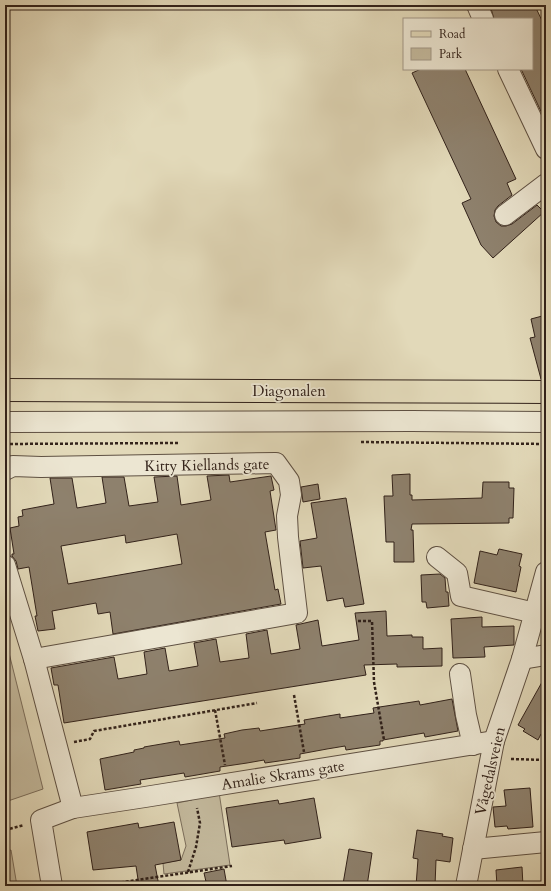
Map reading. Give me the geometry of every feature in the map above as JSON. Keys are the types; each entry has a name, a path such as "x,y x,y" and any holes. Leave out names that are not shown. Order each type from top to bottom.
{"main road":[{"name":"Diagonalen","path":"5,382 32,390"},
{"name":"Diagonalen","path":"5,390 546,392"}],"street":[{"path":"476,5 482,18"},
{"path":"508,70 546,148"},
{"path":"505,215 546,184"},
{"path":"5,422 546,422"},
{"name":"Kitty Kiellands gate","path":"5,470 13,466 41,467 276,463 289,481 291,495 287,516 288,537 297,613 34,659"},
{"path":"437,557 457,573 461,596 534,613"},
{"path":"13,572 72,808 41,820 52,886"},
{"name":"Vågedalsveien","path":"466,886 494,741 522,659 546,572"},
{"path":"522,659 546,655"},
{"path":"460,674 466,715 473,745"},
{"name":"Amalie Skrams gate","path":"72,808 494,741"},
{"path":"473,849 546,842"}],"path":[{"path":"358,621 372,621 374,682 387,758"},
{"path":"294,695 306,765 305,772"},
{"path":"56,746 90,739 94,732 256,703"},
{"path":"215,710 227,778 226,784"},
{"path":"494,741 506,758 546,760"},
{"path":"185,791 187,799 196,798 200,823 196,847 188,872"},
{"path":"96,886 232,866"}],"green space":[{"path":"5,637 43,789 5,802"},
{"path":"219,792 230,865 164,874 163,863 181,860 186,846 177,803 192,800 192,796"},
{"path":"11,850 17,886 5,886 5,851"}],"building":[{"path":"490,5 535,6 546,29 546,122 521,70 533,70 533,18 494,18"},
{"path":"419,70 465,70 516,179 507,183 512,195 495,210 494,216 496,222 501,226 512,224 537,205 544,212 493,258 481,245 462,203 471,199 412,73"},
{"path":"546,315 546,380 541,379 530,338 535,337 531,319"},
{"path":"410,474 410,495 412,495 412,500 482,498 483,482 509,482 509,488 514,488 513,518 509,518 509,523 412,524 411,530 413,530 414,562 394,562 394,542 386,542 384,496 393,496 392,475"},
{"path":"229,475 230,482 271,476 274,490 270,491 276,530 265,532 275,590 278,589 281,604 113,634 110,612 98,614 96,603 52,611 55,629 38,631 29,567 18,569 16,561 12,556 12,554 14,554 10,528 19,526 18,517 23,516 22,510 54,504 50,478 72,478 77,508 106,503 102,477 124,477 129,506 158,502 154,477 177,476 181,505 211,500 207,476","holes":["177,534 182,564 68,584 61,546 125,535 126,543"]},
{"path":"318,484 320,499 303,502 301,487"},
{"path":"346,498 364,604 345,607 343,598 327,601 321,566 303,568 300,541 317,538 311,503"},
{"path":"499,549 522,554 516,592 474,583 480,551 497,555"},
{"path":"440,574 445,578 449,606 427,608 426,602 422,602 421,575"},
{"path":"386,611 387,636 412,635 412,637 423,637 423,649 442,648 442,666 397,667 397,664 364,665 366,675 64,723 58,685 54,685 51,668 114,657 118,679 147,674 144,652 165,648 169,671 198,666 194,643 216,639 220,662 249,658 246,634 267,630 271,654 300,649 296,625 318,620 322,646 359,640 355,613"},
{"path":"482,617 482,627 514,626 514,645 484,647 485,657 453,658 451,619"},
{"path":"546,675 546,736 541,734 538,740 523,731 525,729 518,725"},
{"path":"452,699 458,731 425,737 424,733 383,740 380,741 380,745 346,750 345,746 300,754 300,758 265,763 264,760 220,767 220,771 185,777 184,773 140,780 141,784 105,790 100,759 134,752 134,750 144,747 179,741 180,745 225,738 224,734 242,730 259,728 260,731 305,724 304,720 340,714 340,718 374,713 373,708 419,701 420,705"},
{"path":"530,788 533,827 508,829 507,826 495,827 493,807 506,806 504,790"},
{"path":"314,798 321,838 285,844 284,840 232,847 226,808 278,800 279,804"},
{"path":"174,822 181,860 155,865 159,886 139,886 136,866 93,870 87,832 138,823 139,828"},
{"path":"417,830 443,834 442,836 453,838 450,862 436,860 435,886 416,886 418,859 413,858"},
{"path":"349,849 372,853 367,886 343,884"},
{"path":"522,867 523,886 497,886 496,870"},
{"path":"224,869 227,886 207,886 204,873"}]}
